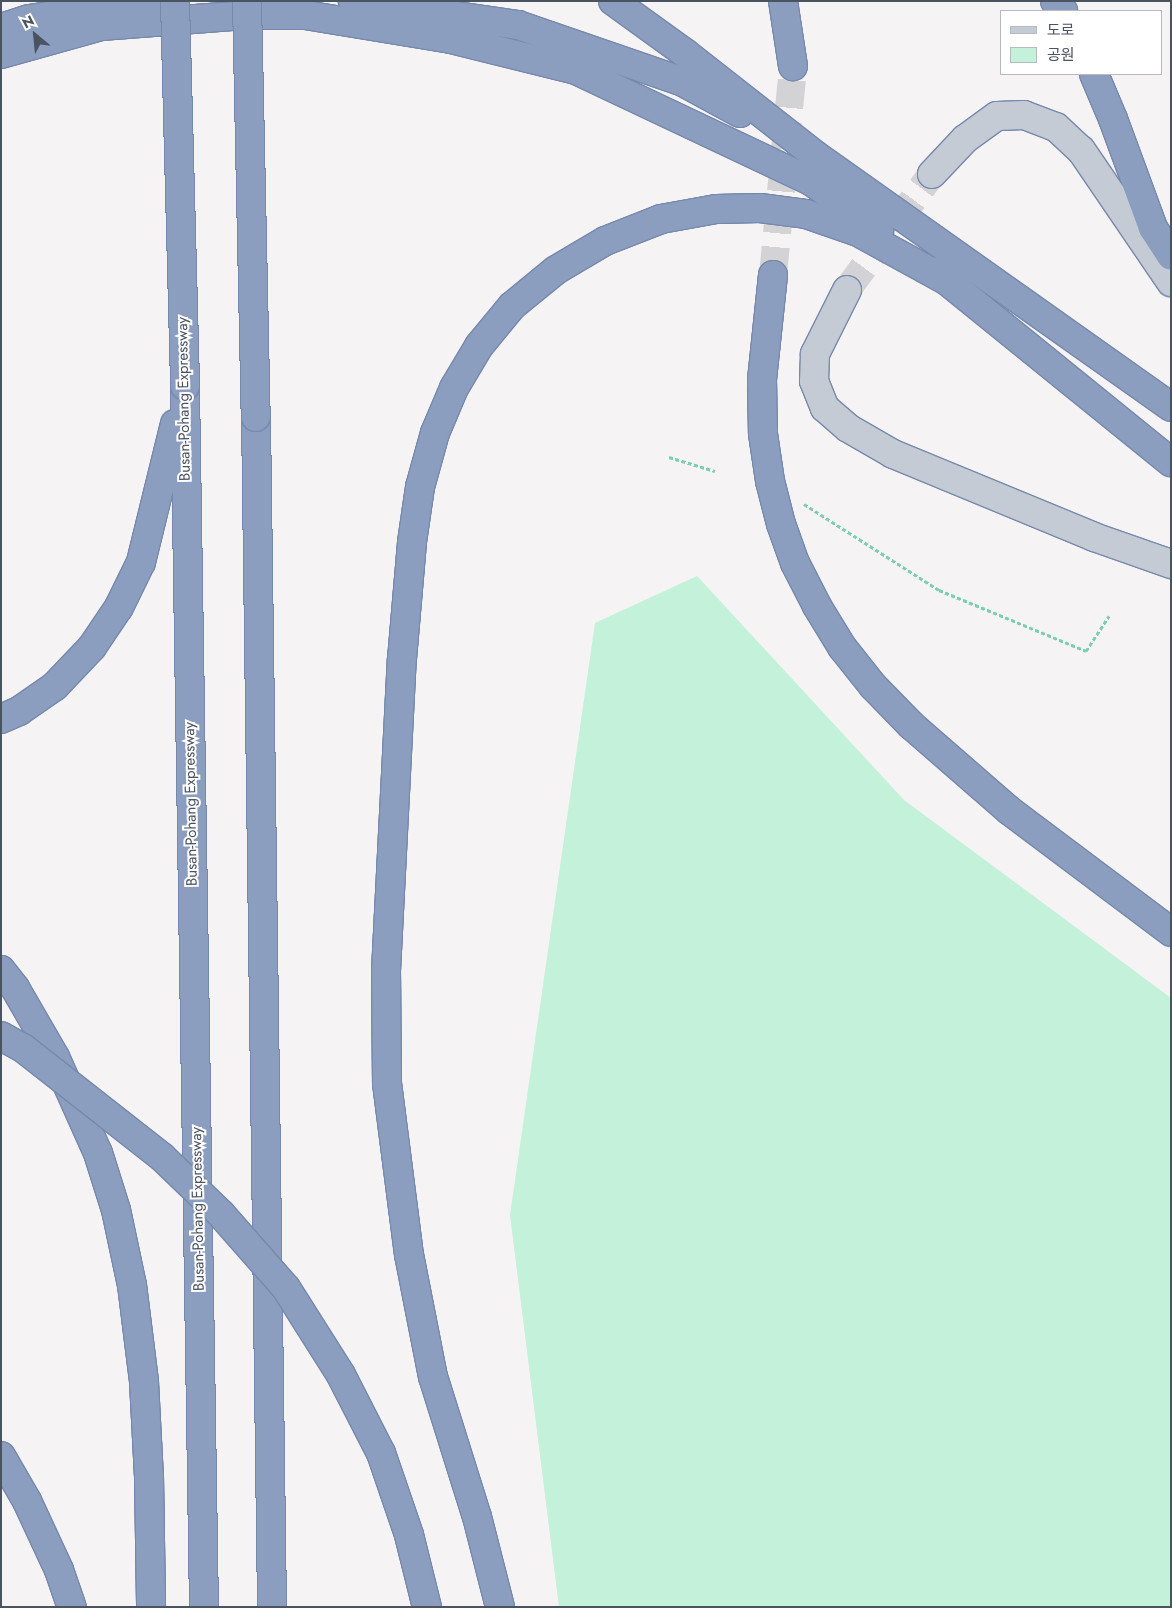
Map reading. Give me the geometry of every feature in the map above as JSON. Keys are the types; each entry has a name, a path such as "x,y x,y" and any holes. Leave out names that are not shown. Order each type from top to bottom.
{"highway":[{"path":"1,28 30,19 150,1"},
{"name":"Busan-Pohang Expressway","path":"175,1 184,386 204,1607"},
{"path":"247,1 256,417 272,1607"},
{"path":"353,1 518,25 682,80 815,156"},
{"path":"613,1 685,53 815,156 1171,407"},
{"path":"783,1 793,66"},
{"path":"1,54 102,26 246,15 305,15 452,39 576,70 811,181 951,283 1171,462"},
{"path":"1094,75 1114,119 1153,228 1171,256"},
{"path":"500,1607 499,1593 477,1517 433,1377 409,1255 387,1083 386,971 402,659 412,542 420,487 435,433 454,388 479,346 512,306 556,270 605,241 661,219 716,209 760,208 806,214 858,232 951,283"},
{"path":"773,275 762,380 763,434 770,482 781,524 795,562 817,606 842,647 872,686 910,725 1010,811 1171,932"},
{"path":"1,719 18,711 55,686 92,646 120,607 141,562 184,386"},
{"path":"1,970 15,988 55,1057 98,1153 116,1210 132,1285 144,1382 150,1476 151,1607"},
{"path":"1,1036 30,1054 162,1157 221,1214 286,1288 341,1375 381,1453 409,1534 427,1607"},
{"path":"1,1456 27,1501 59,1570 72,1607"}],"lane":[{"path":"932,174 965,139 997,116 1024,115 1056,128 1081,150 1171,282"},
{"path":"847,290 815,354 814,381 825,408 848,428 893,454 1094,537 1171,564"}],"path":[{"path":"669,457 715,471"},
{"path":"798,500 939,590 1086,651 1109,616"}],"green space":[{"path":"697,576 904,800 1171,998 1171,1607 559,1607 510,1215 595,623"}],"tunnel":[{"path":"773,275 793,66"},
{"path":"847,290 932,174"}]}
